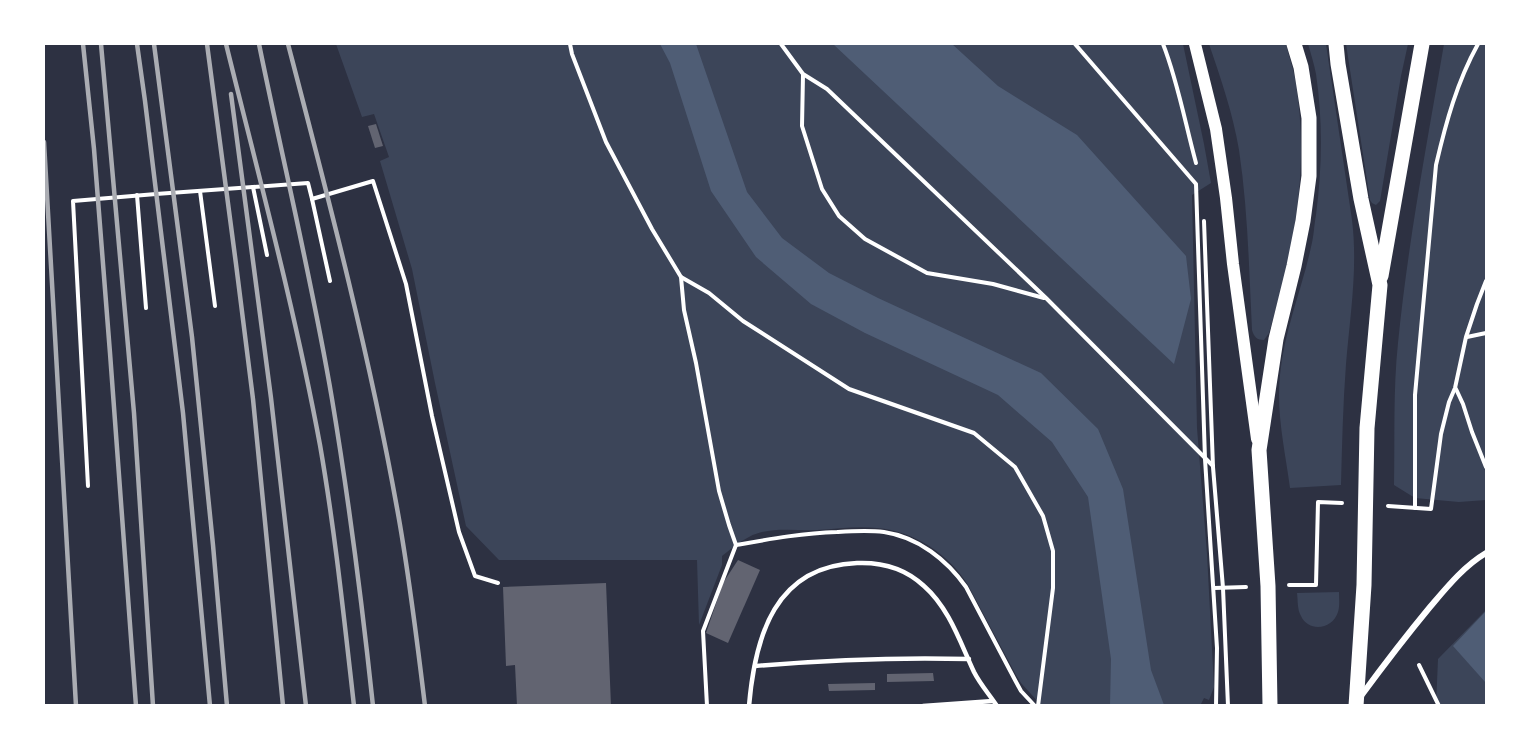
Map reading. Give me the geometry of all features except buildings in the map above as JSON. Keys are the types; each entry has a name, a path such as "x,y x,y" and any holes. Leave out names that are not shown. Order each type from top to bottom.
{"main road":[{"path":"1195,44 1217,140 1259,450 1268,586 1270,705"},
{"path":"1259,450 1276,339 1304,221 1309,176 1309,118 1301,67 1294,44"},
{"path":"1336,44 1361,199 1380,285"},
{"path":"1353,704 1365,585 1367,428 1380,285 1422,44"}],"street":[{"path":"1353,704 1451,582 1486,553"}],"lane":[{"path":"748,705 758,649 769,617 776,606 791,589 811,574 839,564 865,562 903,571 926,587 945,611 986,691 995,703"},
{"path":"755,666 909,657 969,659"},
{"path":"924,705 995,703"}],"path":[{"path":"570,44 606,142 652,229 681,277 684,310 719,491 736,545 703,631 707,705"},
{"path":"781,44 803,74 827,89 1046,298 1213,467"},
{"path":"1075,44 1197,184 1205,459 1217,648 1216,705"},
{"path":"1163,44 1176,81 1197,166"},
{"path":"1415,508 1415,395 1436,165 1444,127 1457,88 1478,44"},
{"path":"803,74 802,126 822,189 839,216 865,239 927,273 993,285 1046,298"},
{"path":"312,199 373,181 406,284 432,416 459,532 475,576 498,583"},
{"path":"88,486 73,201 308,183 330,281"},
{"path":"253,187 267,255"},
{"path":"200,191 215,306"},
{"path":"137,195 146,308"},
{"path":"1204,220 1213,467 1222,580 1228,705"},
{"path":"681,277 709,293 743,321 849,388 974,433 1015,467 1043,516 1053,551 1053,588 1038,705"},
{"path":"1431,509 1449,402 1455,388 1466,337 1486,281"},
{"path":"1466,337 1486,333"},
{"path":"1455,388 1486,467"},
{"path":"1296,585 1316,585"},
{"path":"1419,665 1439,705"}],"shaded area":[{"path":"336,44 1183,44 1211,183 1192,195 1197,428 1214,687 1209,700 1204,698 1200,706 1041,705 1021,683 968,585 951,563 917,539 891,530 862,527 782,530 765,531 749,537 722,556 722,565 699,625 697,560 499,560 466,526 412,269 380,161 389,157 374,114 362,117"},
{"path":"660,44 696,44 747,192 782,238 829,273 1041,373 1098,429 1123,489 1151,670 1164,705 1110,705 1111,659 1088,497 1052,442 998,395 865,333 811,304 756,257 711,191 670,63"},
{"path":"833,44 952,44 998,86 1077,135 1186,256 1191,299 1174,364"},
{"path":"1209,44 1286,44 1295,79 1301,140 1296,216 1286,272 1269,333 1264,340 1256,338 1252,330 1246,218 1239,150 1230,110"},
{"path":"1308,44 1326,44 1352,220 1354,274 1345,379 1341,485 1290,488 1280,417 1280,375 1285,342 1312,243 1320,163 1321,127 1318,92"},
{"path":"1346,44 1408,44 1380,201 1376,205 1370,200"},
{"path":"1444,44 1486,44 1486,500 1459,502 1415,498 1394,485 1395,378 1402,305 1418,193"},
{"path":"1339,592 1339,610 1331,622 1315,627 1309,625 1301,616 1297,593"},
{"path":"1486,610 1486,705 1436,706 1438,659"},
{"path":"1486,611 1486,683 1453,646"}],"railway":[{"path":"83,44 94,149 136,706"},
{"path":"101,44 134,413 153,706"},
{"path":"137,44 183,413 210,706"},
{"path":"154,44 192,337 227,706"},
{"path":"207,44 253,399 283,706"},
{"path":"226,44 288,294 320,445 335,542 354,706"},
{"path":"259,44 332,399 355,552 373,706"},
{"path":"288,44 374,391 405,557 425,706"},
{"path":"231,94 271,398 306,706"},
{"path":"44,142 76,706"}]}
